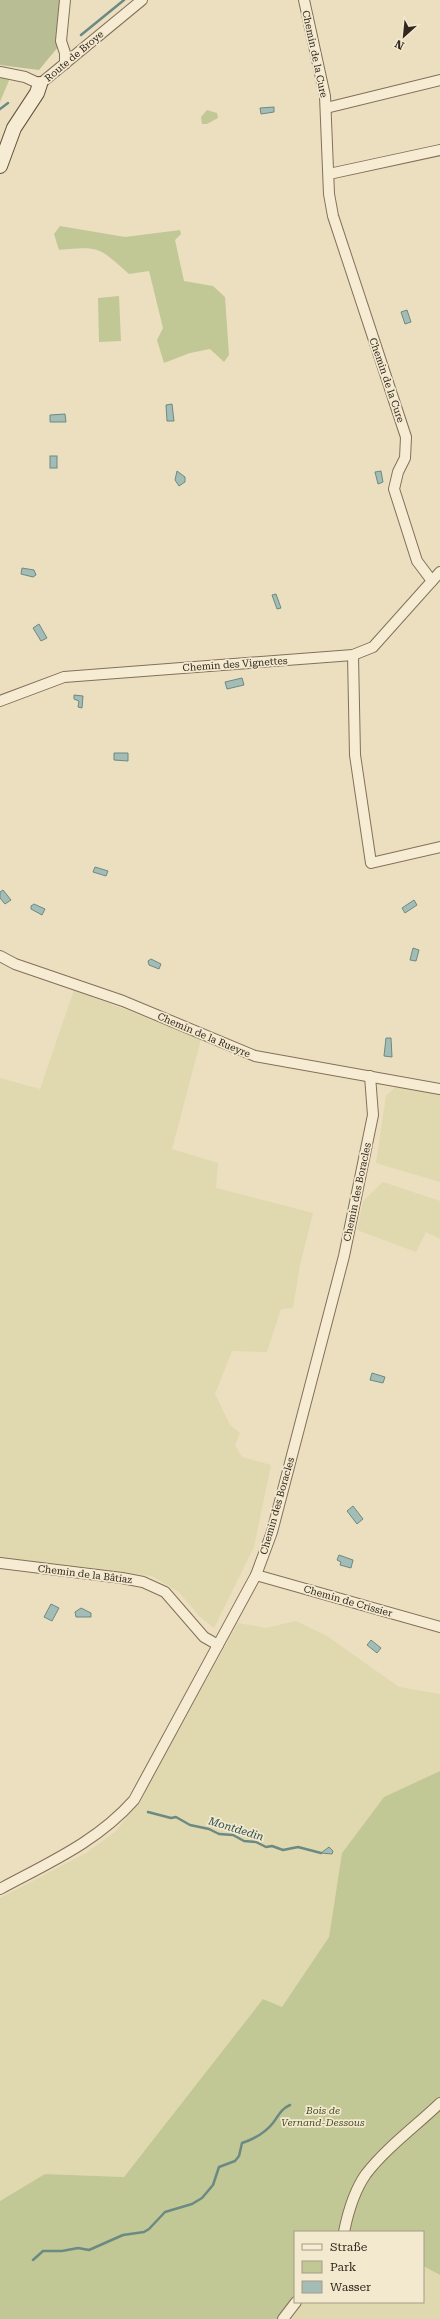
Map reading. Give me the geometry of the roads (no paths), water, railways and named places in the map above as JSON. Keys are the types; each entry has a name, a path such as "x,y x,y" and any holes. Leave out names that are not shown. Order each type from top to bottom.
{"street":[{"path":"64,64 65,53 61,41 65,0"},
{"name":"Route de Broye","path":"0,166 14,128 40,84 142,0"},
{"name":"Chemin de la Cure","path":"304,0 316,52 326,108 329,194 339,236 391,386 406,437 405,458 398,472 394,489 397,502 417,561 432,581"},
{"path":"63,31 69,44 79,51"},
{"path":"0,72 25,77 40,84"},
{"name":"Chemin de la Cure","path":"326,108 440,80"},
{"path":"329,174 440,150"},
{"name":"Chemin des Vignettes","path":"0,701 64,677 353,655 373,647 440,572"},
{"path":"353,655 355,755 372,864 440,847"},
{"name":"Chemin de la Rueyre","path":"0,956 15,964 123,1001 254,1056 440,1088"},
{"name":"Chemin des Boracles","path":"0,1889 82,1845 122,1813 134,1800 256,1575 272,1532 344,1256 373,1115 370,1076"},
{"name":"Chemin de la Bâtiaz","path":"0,1563 143,1582 165,1592 204,1637 218,1645"},
{"name":"Chemin de Crissier","path":"256,1575 440,1627"},
{"path":"344,2231 351,2205 366,2175 376,2163 440,2103"},
{"path":"282,2319 295,2303"}],"water":[{"path":"274,107 274,112 261,114 260,108"},
{"path":"407,310 411,322 405,324 401,312"},
{"path":"172,404 174,421 167,421 166,405"},
{"path":"65,414 66,422 50,422 50,415"},
{"path":"50,456 57,456 57,468 50,468"},
{"path":"177,471 185,477 185,482 179,486 175,480"},
{"path":"381,471 383,482 378,484 375,472"},
{"path":"22,568 34,570 36,575 33,577 21,574"},
{"path":"276,594 281,608 277,609 272,595"},
{"path":"39,624 47,638 41,641 33,628"},
{"path":"242,678 244,685 227,689 225,682"},
{"path":"74,695 83,696 82,708 78,707 79,701 74,699"},
{"path":"114,753 128,753 128,761 114,760"},
{"path":"95,867 108,871 106,876 93,872"},
{"path":"3,890 11,900 5,904 0,898 0,892"},
{"path":"414,900 417,905 405,913 402,908"},
{"path":"34,904 45,909 42,915 31,909 31,906"},
{"path":"413,948 419,950 416,961 410,960"},
{"path":"151,959 161,964 159,969 149,965 148,961"},
{"path":"386,1038 391,1038 392,1057 384,1056"},
{"path":"372,1373 385,1377 383,1383 370,1380"},
{"path":"353,1506 363,1519 357,1524 347,1511"},
{"path":"339,1555 353,1560 351,1568 340,1565 341,1562 337,1560"},
{"path":"51,1604 59,1608 52,1621 44,1617"},
{"path":"81,1608 91,1613 91,1617 76,1617 75,1612"},
{"path":"371,1640 381,1648 377,1653 367,1645"},
{"path":"329,1847 333,1851 332,1854 321,1853"}],"waterway":[{"path":"81,35 124,0"},
{"path":"0,109 8,103"},
{"name":"Montdedin","path":"148,1812 171,1818 176,1817 190,1825 209,1829 219,1834 233,1835 244,1841 256,1842 266,1847 272,1846 283,1850 298,1847 321,1853"},
{"path":"33,2260 43,2251 62,2251 78,2248 89,2250 123,2235 144,2232 149,2229 165,2212 192,2204 202,2198 213,2185 219,2167 235,2161 239,2156 242,2143 263,2133 270,2127 282,2110 290,2105"}],"park label":[{"name":"Bois de Vernand-Dessous","path":"323,2116"}]}
